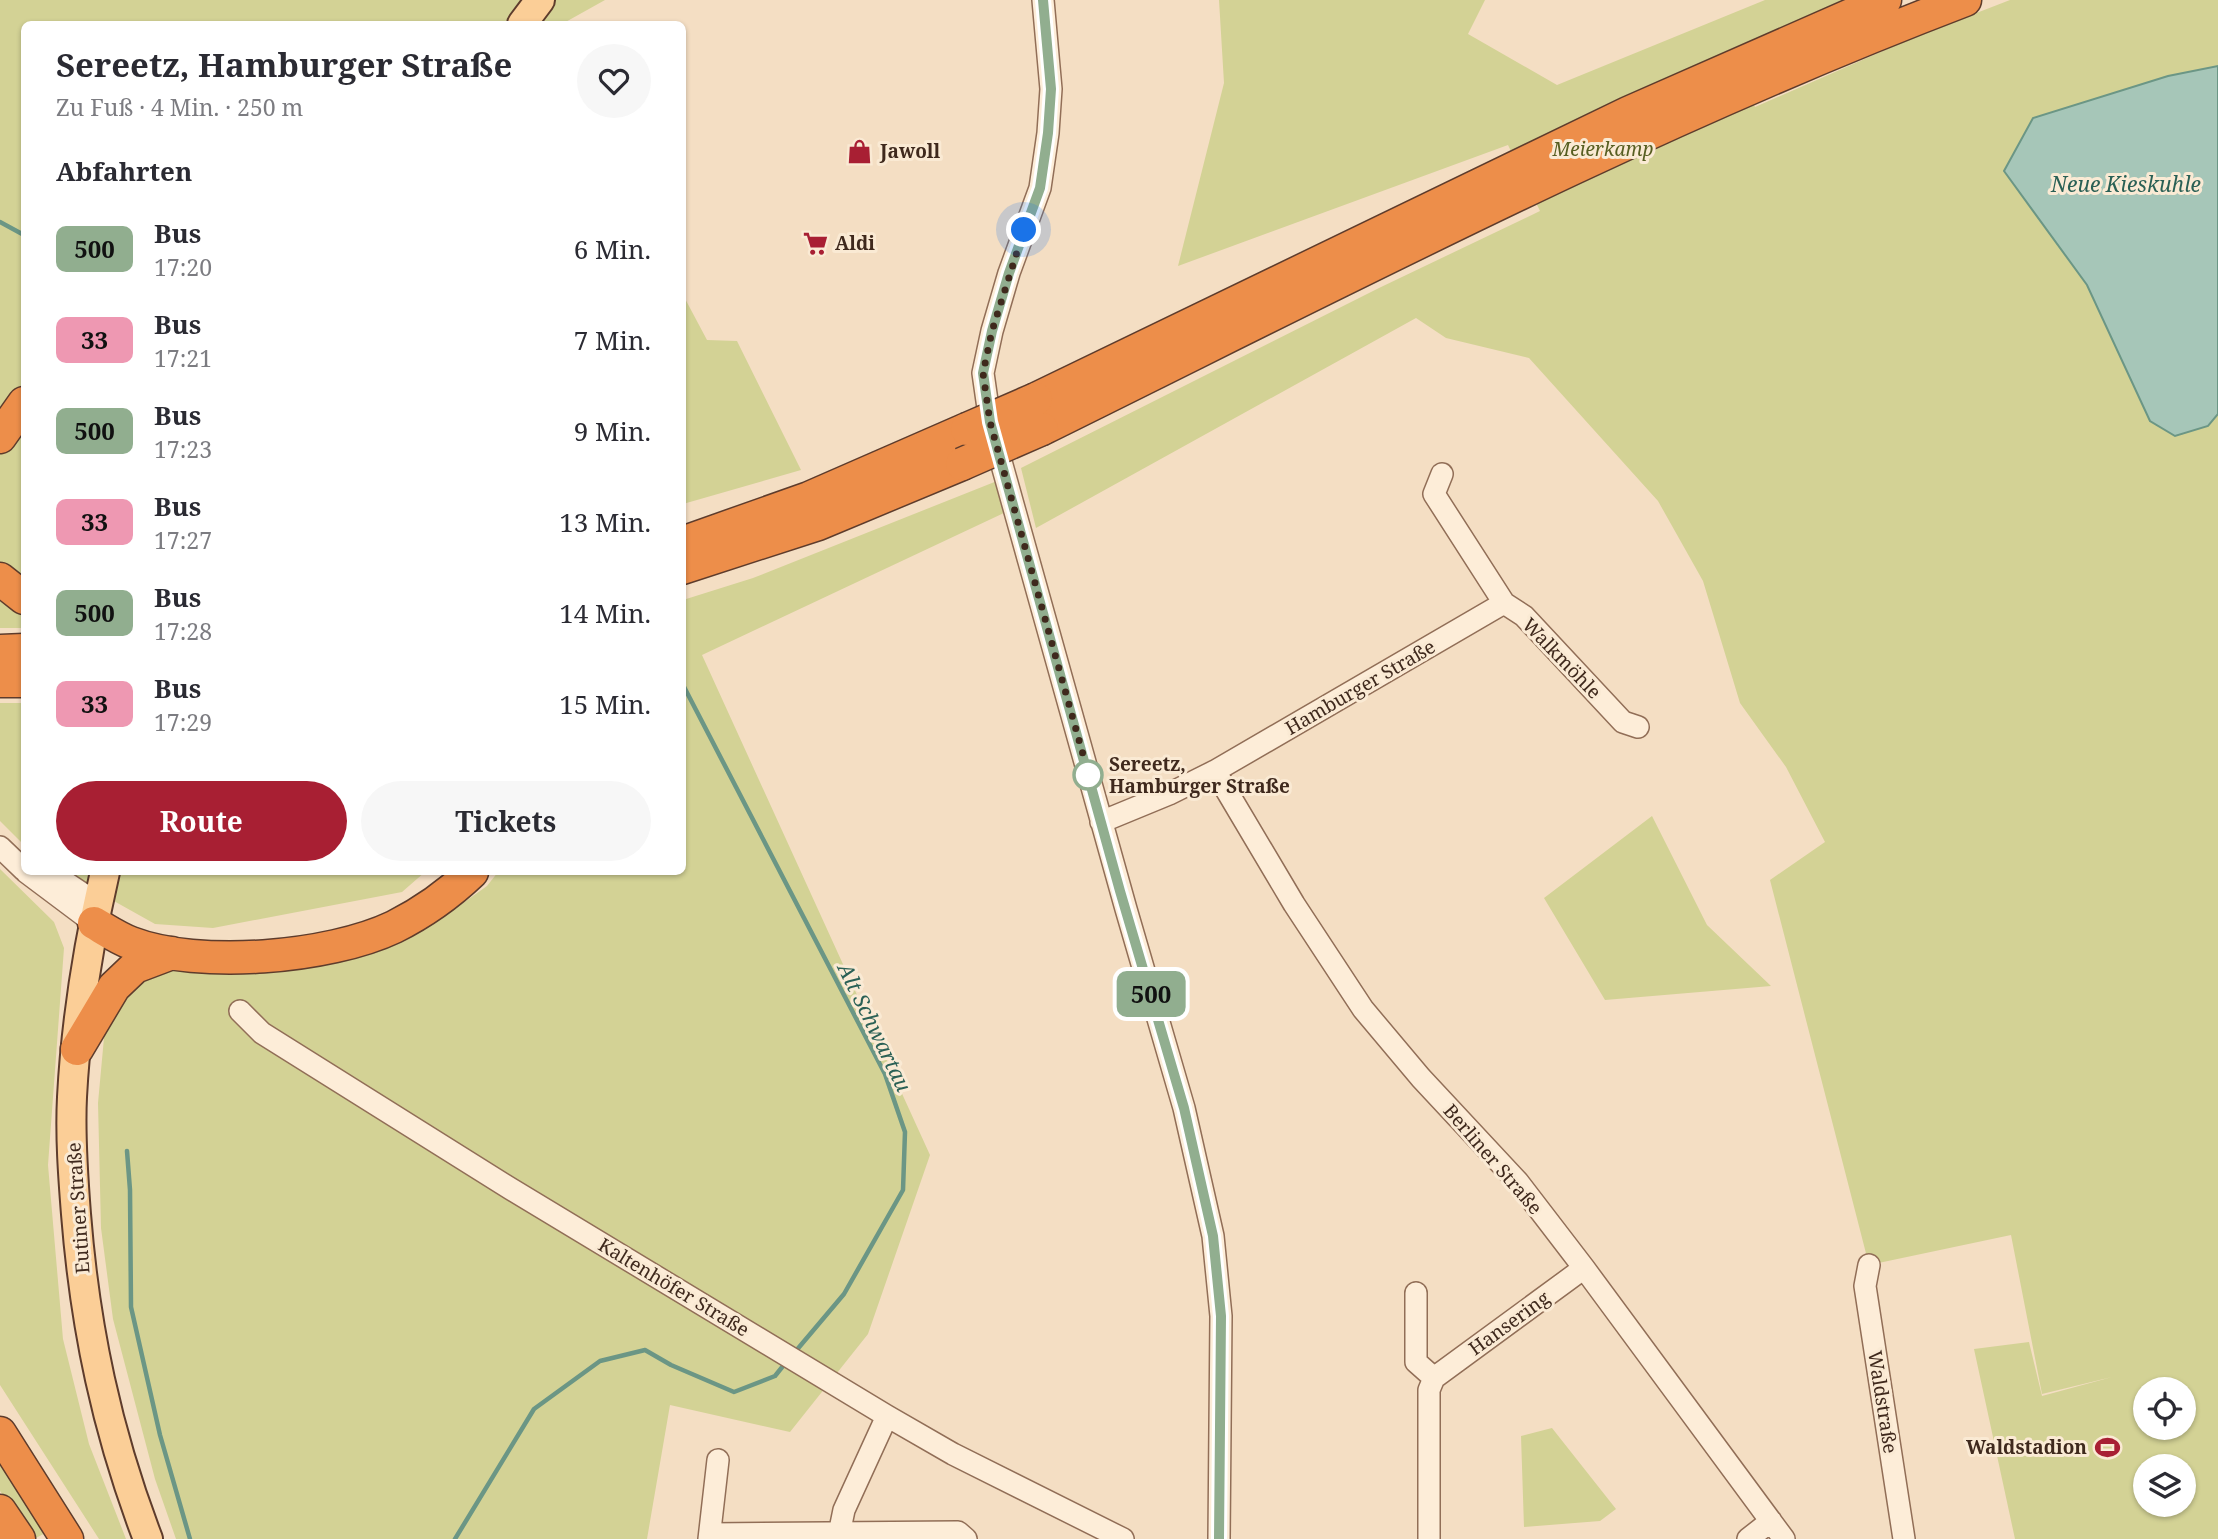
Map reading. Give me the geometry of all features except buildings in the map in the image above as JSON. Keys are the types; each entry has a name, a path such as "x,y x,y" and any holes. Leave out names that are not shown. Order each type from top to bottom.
{"highway":[{"path":"686,567 818,524 962,464 1039,414 1628,113 1885,0"},
{"path":"686,542 809,498 967,429 1039,414 1325,288 1635,139 1909,21 1965,0"},
{"path":"0,421 21,392"},
{"path":"0,437 21,406"},
{"path":"0,579 21,596"},
{"path":"0,651 21,650"},
{"path":"0,681 21,681"},
{"path":"96,913 161,935 232,947 340,933 387,916 448,875"},
{"path":"96,913 131,943 172,953 252,956 286,954 344,945 394,926 454,889 469,875"},
{"path":"77,1049 114,987 135,967 172,953"},
{"path":"0,1433 66,1539"},
{"path":"0,1511 19,1539"}],"main road":[{"path":"524,21 540,0"},
{"name":"Eutiner Straße","path":"103,875 81,1000 72,1098 79,1260 88,1327 105,1409 128,1488 148,1539"}],"street":[{"path":"1043,0 1051,89 1040,188 1009,273 983,373 990,422 1184,1108 1213,1236 1221,1316 1219,1539"},
{"name":"Walkmöhle","path":"1442,474 1434,494 1504,603 1524,616 1623,722 1638,727"},
{"name":"Hamburger Straße","path":"1101,822 1169,794 1215,771 1504,603"},
{"name":"Berliner Straße","path":"1215,771 1294,904 1363,1009 1420,1078 1518,1182 1784,1539"},
{"path":"0,839 20,857"},
{"path":"44,875 96,913"},
{"path":"53,875 96,913"},
{"name":"Kaltenhöfer Straße","path":"240,1011 262,1033 511,1189 818,1375 953,1454 1123,1539"},
{"name":"Waldstraße","path":"1868,1265 1865,1286 1904,1539"},
{"name":"Hansering","path":"1434,1378 1584,1268"},
{"path":"1416,1293 1416,1362 1434,1378 1429,1390 1429,1539"},
{"path":"838,1536 844,1510 887,1416"},
{"path":"718,1460 710,1536 958,1532 966,1539"},
{"path":"1748,1539 1771,1521"}],"green space":[{"path":"0,0 605,0 567,21 21,21 21,628 0,628"},
{"name":"Meierkamp","path":"1219,0 1485,0 1468,34 1557,85 1765,0 1847,0 1724,52 1755,107 1917,36 2010,0 2218,0 2218,66 2168,76 2005,171 2087,285 2150,421 2208,426 2218,414 2218,1539 2015,1539 1974,1349 2029,1342 2042,1396 2112,1377 2042,1394 2011,1235 1869,1265 1770,880 1825,842 1786,767 1740,703 1703,581 1658,501 1529,358 1446,338 1416,318 1036,528 1021,468 1379,288 1540,211 1508,145 1178,266 1224,83"},
{"path":"686,301 707,340 737,341 801,470 686,503"},
{"path":"997,481 1006,512 702,655 930,1155 868,1334 790,1432 670,1405 647,1539 176,1539 155,1479 113,1319 101,1228 98,1103 105,1027 135,973 162,962 356,957 442,918 487,886 496,875 686,875 686,599 753,578"},
{"path":"0,703 21,703 21,842 0,821"},
{"path":"1652,816 1707,925 1771,986 1605,1000 1544,898"},
{"path":"0,869 54,922 64,948 48,1165 63,1339 89,1444 126,1539 99,1539 0,1385"},
{"path":"67,875 422,875 402,892 213,928 155,924"},
{"path":"1552,1428 1616,1509 1600,1521 1524,1527 1521,1436"},
{"path":"0,1452 51,1530 34,1539 0,1491"}],"water":[{"name":"Neue Kieskuhle","path":"2218,66 2218,414 2208,426 2175,436 2150,421 2087,285 2004,171 2033,118 2168,76"}],"waterway":[{"name":"Alt Schwartau","path":"0,222 21,233"},
{"name":"Alt Schwartau","path":"686,691 885,1074 905,1132 903,1190 844,1294 795,1352"},
{"path":"127,1151 131,1307 160,1435 190,1539"},
{"name":"Alt Schwartau","path":"455,1539 534,1409 600,1361 645,1350 671,1365 734,1392 775,1376 787,1361"}],"bus line":[{"name":"500","path":"1043,0 1051,89 1040,188 1009,273 983,373 990,422 1120,891 1192,1137 1213,1236 1221,1316 1219,1539"}],"place":[{"name":"Jawoll","path":"860,151"},
{"name":"Aldi","path":"815,243"},
{"name":"Sereetz, Hamburger Straße","path":"1088,775"},
{"name":"Waldstadion","path":"2107,1447"}],"route":[{"path":"1024,230 992,331 983,373 990,422 1091,783 1088,775"}]}
